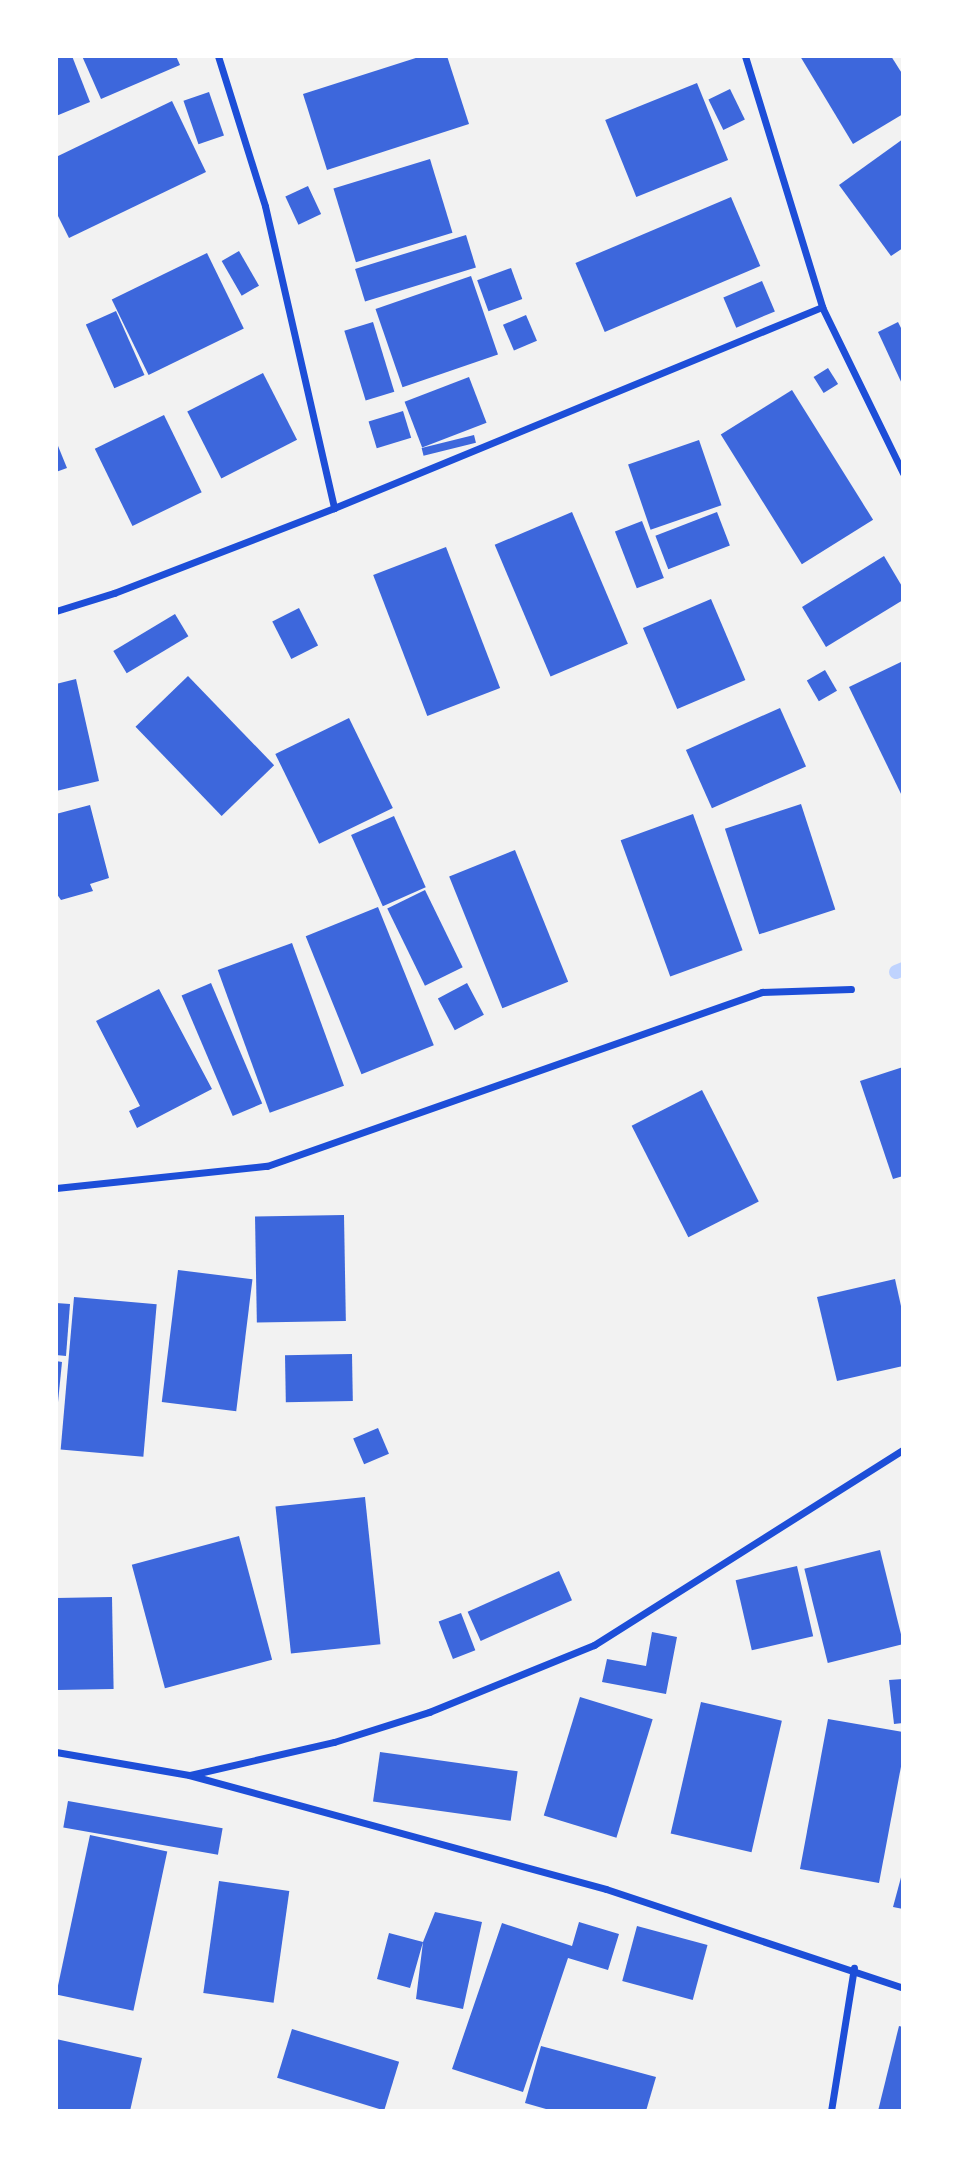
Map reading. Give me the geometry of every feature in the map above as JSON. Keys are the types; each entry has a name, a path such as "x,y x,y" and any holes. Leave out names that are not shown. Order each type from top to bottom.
{"street":[{"path":"218,56 265,206 334,508"},
{"path":"746,56 822,307 903,473"},
{"path":"56,611 114,593 334,508 822,307"},
{"path":"56,1188 267,1166 762,992 851,989"},
{"path":"189,1775 334,1742 418,1716 594,1645 903,1450"},
{"path":"56,1752 189,1775 606,1889 855,1968 903,1988"},
{"path":"831,2111 855,1968"}],"building":[{"path":"56,56 72,56 90,102 56,116"},
{"path":"82,56 176,56 180,65 101,99"},
{"path":"422,56 447,56 469,124 327,170 303,94"},
{"path":"800,56 891,56 903,75 903,114 853,144"},
{"path":"697,83 728,160 636,197 605,120"},
{"path":"730,89 745,120 723,130 708,100"},
{"path":"209,92 224,135 198,144 183,101"},
{"path":"172,101 206,172 69,238 56,212 56,157"},
{"path":"903,139 903,248 891,256 839,185"},
{"path":"430,159 453,233 356,262 333,189"},
{"path":"308,186 321,214 298,225 285,197"},
{"path":"731,197 760,266 605,332 575,263"},
{"path":"466,235 476,268 365,301 355,269"},
{"path":"239,251 259,286 242,296 222,261"},
{"path":"207,253 244,328 149,375 112,299"},
{"path":"511,268 522,299 488,311 477,280"},
{"path":"471,276 498,354 403,387 376,309"},
{"path":"762,281 775,311 736,328 723,297"},
{"path":"116,311 144,375 114,388 86,324"},
{"path":"526,315 537,341 514,351 503,325"},
{"path":"373,322 394,392 366,401 344,331"},
{"path":"898,322 903,332 903,386 878,332"},
{"path":"828,368 838,384 824,393 814,377"},
{"path":"263,373 297,440 221,478 187,412"},
{"path":"469,377 487,423 422,447 405,402"},
{"path":"792,390 873,520 802,564 721,435"},
{"path":"403,411 411,438 377,448 369,422"},
{"path":"164,415 202,492 132,526 95,449"},
{"path":"474,435 476,443 424,456 422,448"},
{"path":"699,440 721,505 651,530 628,464"},
{"path":"56,441 67,468 56,472"},
{"path":"572,512 628,644 551,676 495,545"},
{"path":"717,512 730,546 668,569 655,536"},
{"path":"642,521 664,578 637,588 615,531"},
{"path":"446,547 500,688 427,716 373,575"},
{"path":"884,556 903,588 903,600 826,647 802,607"},
{"path":"711,599 745,680 677,709 643,628"},
{"path":"299,608 318,645 291,659 272,622"},
{"path":"175,614 188,636 127,673 113,651"},
{"path":"903,661 903,798 849,687"},
{"path":"825,670 837,691 819,701 807,680"},
{"path":"188,676 274,765 222,816 135,727"},
{"path":"76,679 99,781 56,791 56,684"},
{"path":"780,708 806,766 712,808 686,750"},
{"path":"349,718 393,808 319,844 275,754"},
{"path":"801,804 835,910 759,934 725,829"},
{"path":"90,805 109,878 90,884 93,891 61,900 56,893 56,814"},
{"path":"693,814 743,950 670,977 621,840"},
{"path":"394,816 426,887 383,906 351,835"},
{"path":"515,850 568,982 502,1008 449,877"},
{"path":"425,890 463,967 425,986 387,908"},
{"path":"378,907 434,1045 361,1074 306,936"},
{"path":"292,943 344,1086 270,1113 218,970"},
{"path":"211,983 262,1104 233,1116 182,996"},
{"path":"467,983 484,1015 455,1030 438,998"},
{"path":"159,989 212,1089 137,1128 129,1111 140,1106 96,1021"},
{"path":"903,1067 903,1176 893,1179 860,1081"},
{"path":"702,1090 759,1201 688,1237 632,1126"},
{"path":"344,1215 346,1321 257,1323 255,1217"},
{"path":"178,1270 252,1279 236,1411 162,1402"},
{"path":"895,1279 903,1315 903,1366 837,1381 817,1297"},
{"path":"74,1297 157,1304 143,1457 61,1449"},
{"path":"56,1303 70,1304 66,1356 56,1355"},
{"path":"352,1354 353,1401 286,1402 285,1355"},
{"path":"56,1361 62,1362 58,1402 56,1402"},
{"path":"378,1428 389,1454 364,1464 353,1439"},
{"path":"365,1497 380,1644 291,1654 275,1506"},
{"path":"239,1536 272,1660 165,1688 132,1565"},
{"path":"880,1550 903,1644 828,1663 804,1569"},
{"path":"797,1566 813,1636 752,1650 736,1580"},
{"path":"559,1571 572,1600 481,1641 468,1612"},
{"path":"112,1597 114,1689 58,1690 56,1598"},
{"path":"461,1613 475,1650 453,1659 439,1622"},
{"path":"652,1632 677,1637 666,1694 602,1682 607,1659 646,1666"},
{"path":"903,1679 903,1723 894,1724 889,1680"},
{"path":"580,1697 653,1719 616,1838 544,1816"},
{"path":"701,1702 782,1721 752,1852 671,1834"},
{"path":"828,1719 903,1732 903,1756 879,1883 800,1869"},
{"path":"380,1752 518,1771 511,1821 373,1802"},
{"path":"68,1801 223,1828 218,1855 63,1828"},
{"path":"90,1835 167,1851 133,2011 56,1994"},
{"path":"903,1870 903,1909 893,1907"},
{"path":"219,1881 289,1891 274,2003 203,1993"},
{"path":"435,1912 482,1922 463,2009 416,1999 423,1942"},
{"path":"579,1922 619,1934 608,1970 568,1958 523,2092 452,2069 502,1923 572,1946"},
{"path":"637,1926 708,1945 693,2000 622,1981"},
{"path":"389,1933 423,1942 410,1988 377,1979"},
{"path":"899,2026 903,2027 903,2111 878,2111"},
{"path":"292,2029 399,2062 384,2111 277,2078"},
{"path":"56,2039 142,2058 130,2111 56,2111"},
{"path":"541,2046 656,2077 646,2111 553,2111 525,2103"}],"waterway":[{"path":"896,972 903,969"}]}
